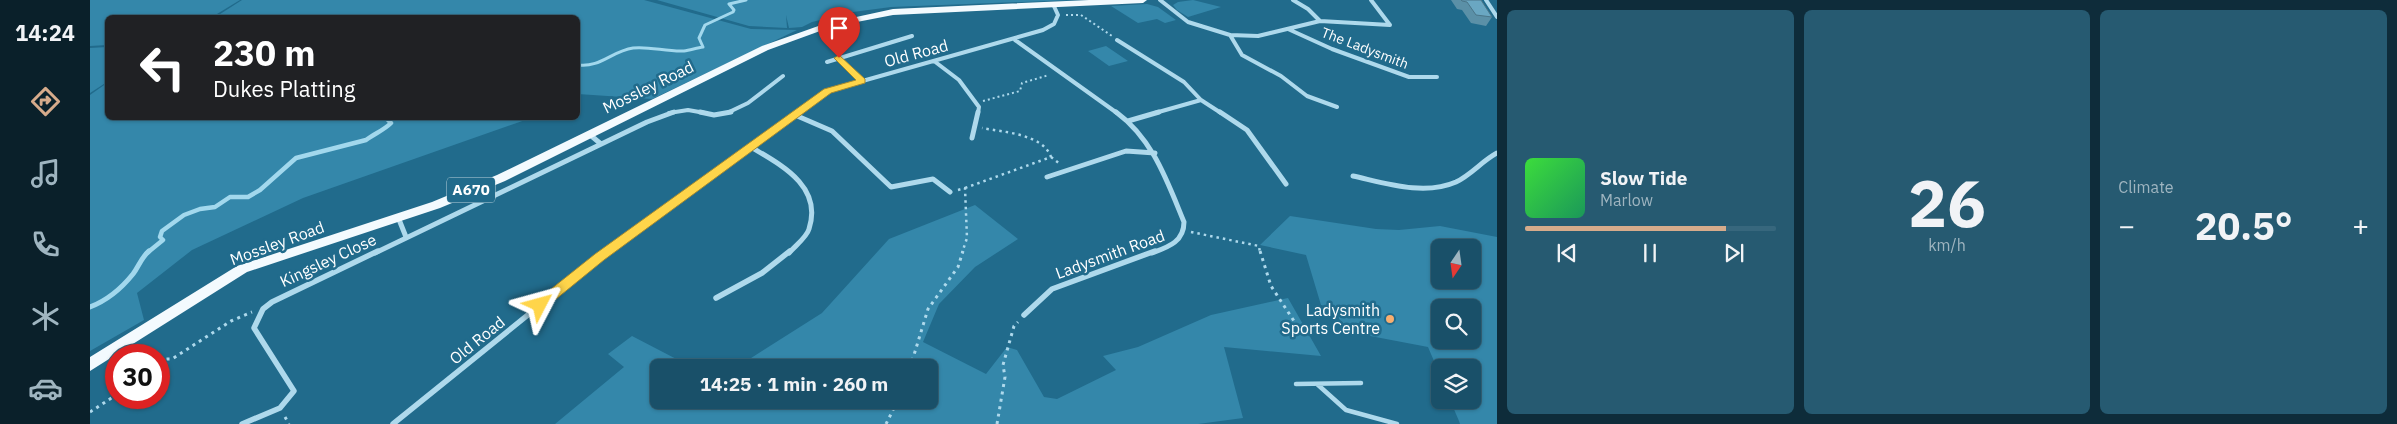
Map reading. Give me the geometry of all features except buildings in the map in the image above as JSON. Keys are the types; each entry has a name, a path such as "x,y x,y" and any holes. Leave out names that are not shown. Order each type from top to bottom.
{"main road":[{"name":"Mossley Road","path":"90,366 242,269 436,205 501,178 765,48 809,30 856,17 892,12 1035,2 1053,4 1143,0"}],"street":[{"name":"The Ladysmith","path":"1160,0 1188,22 1230,35 1258,36 1320,21 1390,25 1371,0"},
{"name":"The Ladysmith","path":"1293,0 1308,9 1320,21"},
{"path":"1486,0 1497,17"},
{"path":"1053,4 1058,15"},
{"name":"Old Road","path":"393,424 599,257 827,91 1015,40 1054,24 1058,15"},
{"name":"The Ladysmith","path":"1288,29 1332,49 1409,77 1437,77"},
{"path":"1230,35 1242,55 1281,76 1307,96 1337,107"},
{"path":"827,62 912,36"},
{"name":"Ladysmith Road","path":"1015,40 1128,121 1142,136 1155,154 1184,222 1184,230 1175,244 1052,289 1024,315"},
{"path":"1117,40 1184,82 1201,100 1247,130 1286,184"},
{"path":"839,58 862,81"},
{"path":"934,61 959,80 979,107 972,138"},
{"name":"Kingsley Close","path":"263,309 282,296 647,122 670,113 689,110 708,116 726,114 738,109 783,76"},
{"path":"1128,121 1201,100"},
{"path":"795,115 832,131 891,187 933,179 950,192"},
{"path":"589,134 601,144"},
{"path":"716,298 762,273 786,256 809,230 812,206 805,187 785,167 750,147"},
{"path":"1047,178 1126,151 1155,154"},
{"path":"1353,176 1398,186 1434,188 1455,183 1497,154"},
{"path":"398,217 406,237"},
{"path":"242,424 280,408 294,391 254,328 263,309"}],"lane":[{"path":"1296,384 1360,383"},
{"path":"1317,384 1346,410 1397,424"}],"path":[{"path":"1058,15 1081,15 1117,40"},
{"path":"976,103 1020,91 1022,83 1060,72"},
{"path":"950,192 1051,157 1051,152 1047,147 1032,140 975,126"},
{"path":"913,359 928,308 958,267 967,238 965,188"},
{"path":"1184,230 1259,246 1263,272 1268,283 1294,321"},
{"path":"172,359 232,321 258,309 263,309"},
{"path":"997,424 1005,377 1003,365 1014,326 1024,315"},
{"path":"90,412 105,402"},
{"path":"886,424 894,409"}],"shaded area":[{"path":"90,0 240,0 215,15 105,15 105,45 90,46"},
{"path":"242,0 644,0 751,29 797,30 652,99 580,94 580,15 219,15"},
{"path":"657,0 1073,0 891,7 853,12 812,22 802,27 789,28 786,15 787,28 749,26"},
{"path":"1193,0 1221,7 1188,17 1173,5 1178,2"},
{"path":"1147,4 1158,7 1176,20 1165,23 1157,19 1138,23 1111,6"},
{"path":"1106,46 1128,61 1109,66 1088,51"},
{"path":"105,47 105,83 90,93 90,48"},
{"path":"105,84 105,120 525,120 303,198 192,250 137,293 144,320 90,351 90,95"},
{"path":"975,205 1018,239 975,267 939,304 923,342 986,374 1007,347 1017,350 1044,397 1057,399 1116,370 1103,356 1138,347 1211,315 1288,298 1321,356 1224,347 1243,418 1198,424 555,424 624,367 608,354 632,336 676,359 650,359 650,409 938,409 938,359 750,359 822,313 889,239"},
{"name":"Ladysmith Sports Centre","path":"1290,216 1376,229 1399,230 1440,226 1497,237 1497,424 1460,424 1454,409 1481,409 1481,359 1433,359 1428,347 1344,331 1335,308 1321,305 1306,255 1260,245"}],"waterway":[{"path":"580,65 600,62 619,52 633,48 684,51 703,47 699,38 705,25 733,12 734,10 729,4 746,0"},
{"path":"148,252 163,240 160,237 162,231 184,215 200,209 215,207 230,197 248,197 260,190 296,158 366,140 391,123 388,120"},
{"path":"90,307 103,301 119,289 133,274 148,252"}],"place":[{"name":"Ladysmith Sports Centre","path":"1390,319"}],"route":[{"path":"540,305 599,257 827,91 862,81 839,58"}]}
